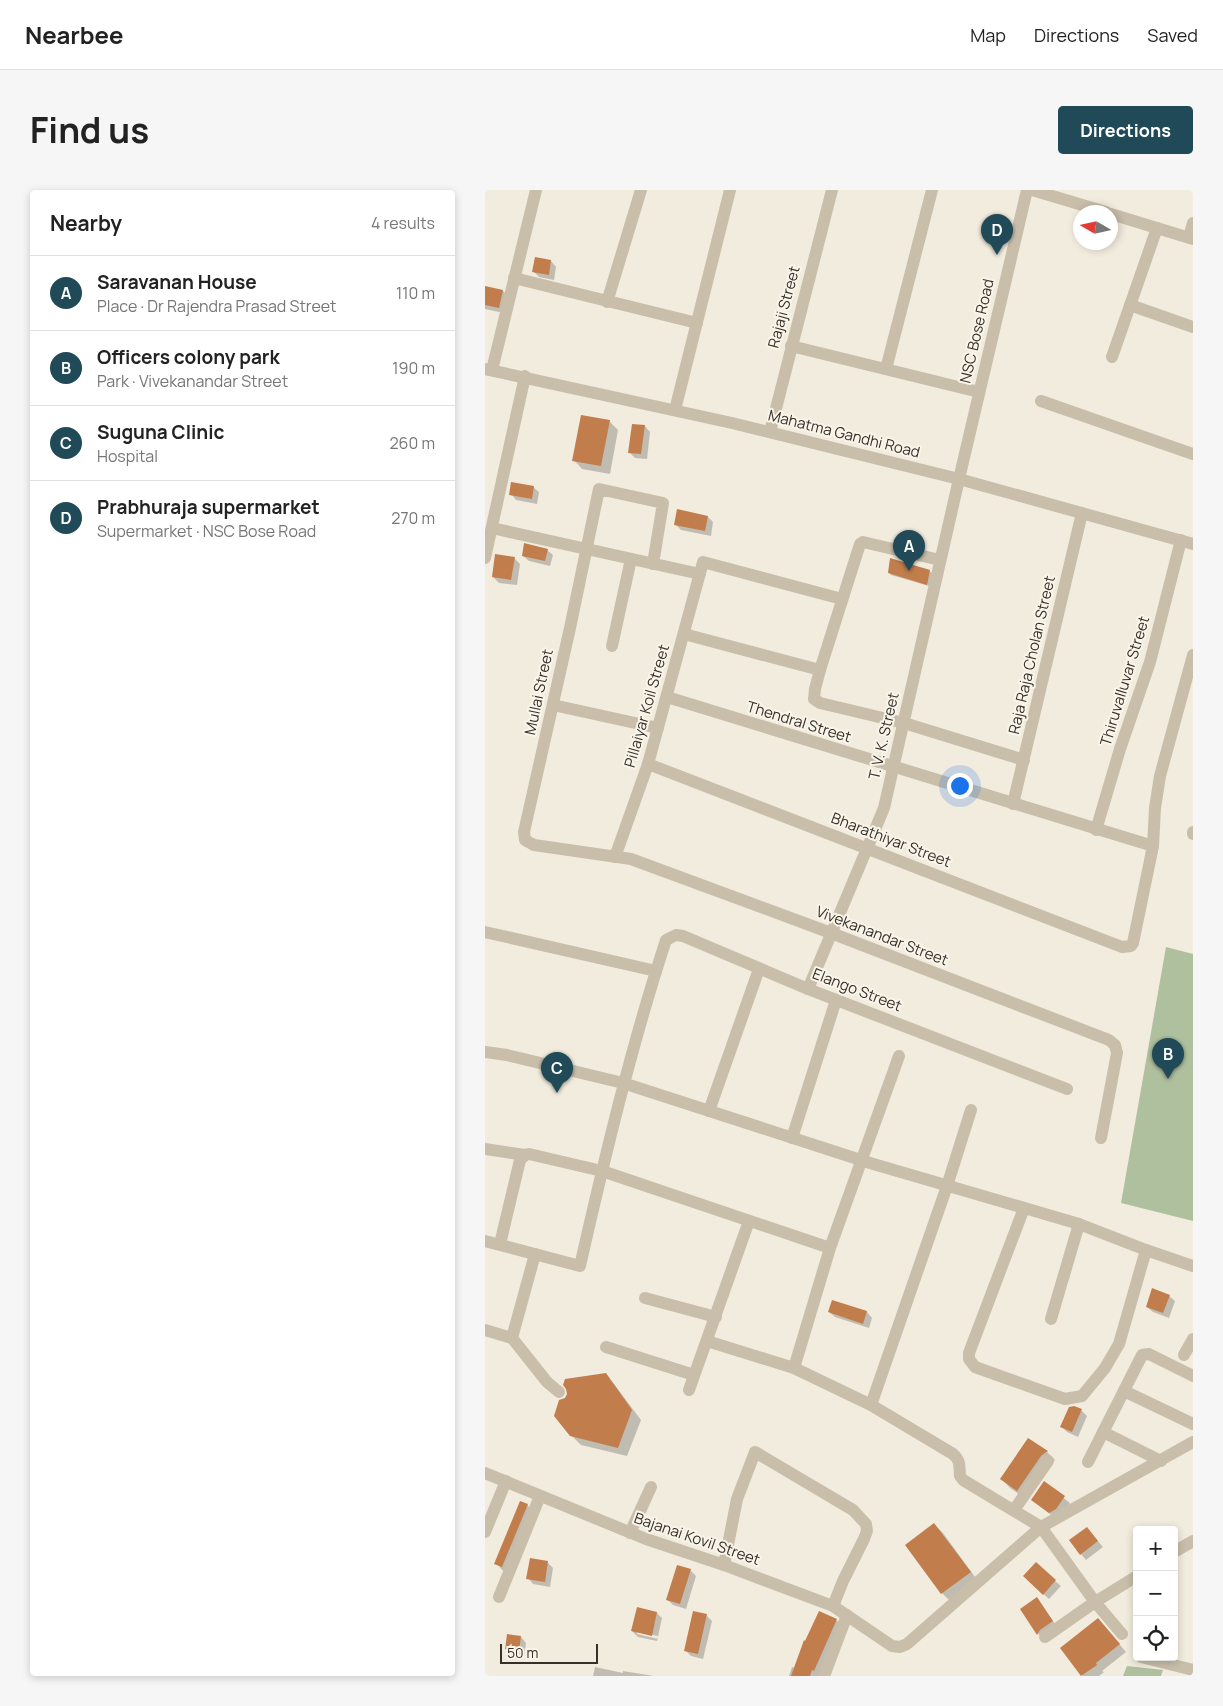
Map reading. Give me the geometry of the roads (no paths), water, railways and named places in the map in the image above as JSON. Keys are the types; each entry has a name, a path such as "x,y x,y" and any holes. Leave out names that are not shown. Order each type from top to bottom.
{"street":[{"path":"489,370 536,190"},
{"path":"607,302 641,190"},
{"path":"675,410 730,190"},
{"name":"Rajaji Street","path":"770,432 832,190"},
{"path":"886,369 932,190"},
{"name":"NSC Bose Road","path":"959,479 1027,190"},
{"path":"1032,190 1083,205"},
{"path":"1118,216 1191,238 1193,223"},
{"path":"1113,357 1157,228"},
{"path":"513,278 697,323"},
{"path":"1130,305 1193,327"},
{"path":"791,346 979,392"},
{"name":"Mahatma Gandhi Road","path":"489,370 525,376 770,432 959,479 1187,542"},
{"path":"485,558 525,376"},
{"path":"1041,401 1193,454"},
{"name":"T. V. K. Street","path":"808,989 884,808 959,479"},
{"name":"Mullai Street","path":"525,840 524,832 599,489 663,504 653,564"},
{"name":"Raja Raja Cholan Street","path":"1013,804 1082,513"},
{"path":"492,528 700,574"},
{"path":"940,560 861,542 841,599 820,670 814,699 817,702 904,723 1023,760"},
{"name":"Thiruvalluvar Street","path":"1096,830 1120,749 1150,662 1187,542"},
{"path":"612,646 631,559"},
{"name":"Pillaiyar Koil Street","path":"615,857 648,764 703,562 841,599"},
{"path":"683,634 820,670"},
{"path":"1153,846 1155,808 1160,776 1193,655"},
{"name":"Thendral Street","path":"667,697 893,768 1153,846"},
{"path":"553,705 658,728"},
{"name":"Bharathiyar Street","path":"648,764 1122,947 1131,946 1133,943 1153,846"},
{"name":"Vivekanandar Street","path":"525,840 534,845 631,860 1109,1040 1115,1045 1117,1053 1101,1138"},
{"path":"485,932 656,970"},
{"name":"Elango Street","path":"535,1254 580,1266 623,1084 656,970 665,940 676,935 683,936 808,989 1067,1089"},
{"path":"709,1111 759,969"},
{"path":"792,1138 836,1000"},
{"path":"485,1052 507,1055 623,1084 862,1161 1079,1224 1193,1266"},
{"path":"794,1368 830,1248 899,1056"},
{"path":"871,1405 947,1186 971,1110"},
{"path":"485,1149 529,1154 601,1171 830,1248"},
{"path":"500,1244 520,1160 525,1155"},
{"path":"1024,1208 969,1352 969,1359 975,1367 1065,1399 1082,1396 1105,1368 1119,1344 1146,1250"},
{"path":"689,1390 749,1221"},
{"path":"1051,1319 1079,1224"},
{"path":"485,1241 535,1254 512,1338"},
{"path":"645,1298 716,1317"},
{"path":"485,1330 512,1338 547,1382 559,1392"},
{"path":"1184,1355 1193,1339"},
{"path":"707,1341 794,1368 871,1405 953,1454 960,1463 960,1476 963,1480 1041,1528 1095,1602 1122,1634"},
{"path":"606,1347 694,1375"},
{"path":"1088,1462 1140,1358 1145,1354 1149,1354 1193,1376"},
{"path":"1124,1391 1193,1424"},
{"path":"1103,1432 1161,1461"},
{"path":"1041,1528 1193,1442"},
{"path":"724,1565 737,1499 755,1452 853,1510 866,1524 867,1531 864,1539 833,1606"},
{"path":"1014,1510 1047,1461"},
{"name":"Bajanai Kovil Street","path":"485,1473 630,1532 833,1606 892,1646 901,1647 907,1644 1041,1528"},
{"path":"485,1532 506,1481"},
{"path":"630,1532 651,1487"},
{"path":"499,1597 540,1496"},
{"path":"1178,1549 1193,1540"},
{"path":"1045,1637 1133,1578"},
{"path":"824,1676 847,1615"},
{"path":"1157,1661 1193,1670"}],"place":[{"name":"Prabhuraja supermarket","path":"997,255"},
{"name":"Saravanan House","path":"909,571"},
{"name":"Officers colony park","path":"1168,1079"},
{"name":"Suguna Clinic","path":"557,1093"}]}
